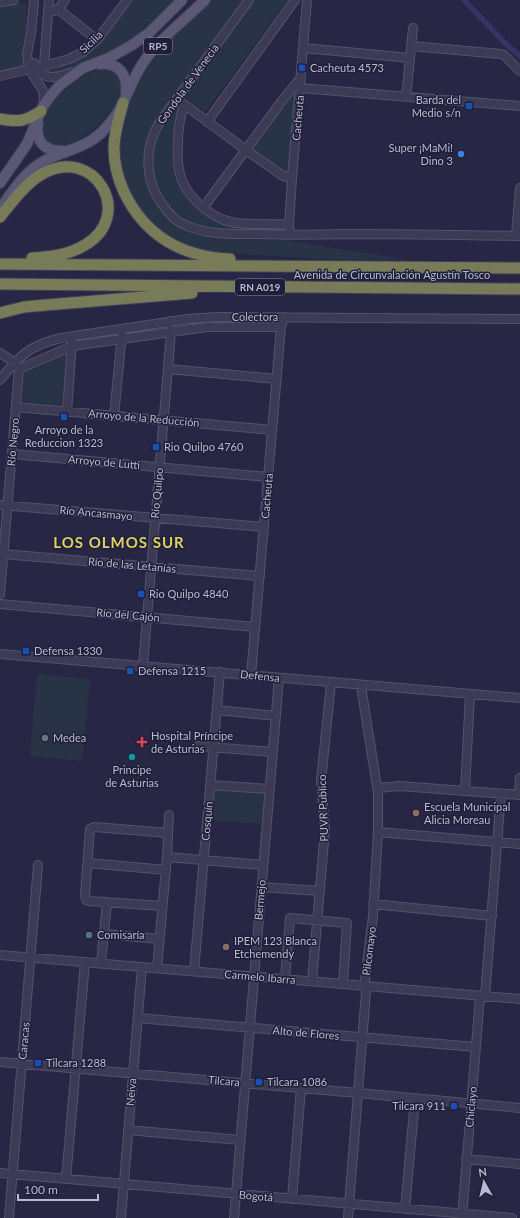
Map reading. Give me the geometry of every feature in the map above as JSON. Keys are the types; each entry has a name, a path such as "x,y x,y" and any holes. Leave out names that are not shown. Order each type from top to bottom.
{"highway":[{"path":"124,102 114,137 117,173 130,204 140,218 152,230 175,246 202,256 219,259 259,260 298,266"},
{"path":"0,119 21,121 41,111"},
{"path":"0,217 11,203 36,178 50,170 65,167 86,171 97,179 105,192 108,207 108,215 100,233 84,246 67,253 50,256 0,259"},
{"name":"Avenida de Circunvalación Agustín Tosco","path":"0,264 520,268"},
{"name":"Avenida de Circunvalación Agustín Tosco","path":"0,284 520,289"},
{"path":"0,313 24,307 192,293 388,294 432,288"}],"main road":[{"name":"RP5","path":"85,67 109,58 132,45 148,33 182,0"},
{"name":"RP5","path":"124,102 144,62 204,0"},
{"path":"0,183 27,144 41,111 60,85 85,67 95,64 106,63 120,70 126,80 124,102 110,123 90,142 37,165 25,176 0,210"},
{"path":"41,111 37,134 42,144 50,150 57,151 78,148"}],"street":[{"path":"0,2 14,0"},
{"path":"34,0 31,33 27,54 36,67 42,74 48,77 56,78 85,67"},
{"path":"41,111 44,96 36,67 48,12 49,0"},
{"path":"48,12 58,9 65,0"},
{"name":"Sicilia","path":"36,67 59,62 76,56 88,48 97,40 127,0"},
{"name":"Gondola de Venecia","path":"249,0 155,129 148,156 148,171 152,186 166,210 181,223 192,228 228,234 290,235"},
{"path":"207,122 295,0"},
{"name":"Cacheuta","path":"290,235 289,225 292,178 308,0"},
{"path":"58,9 97,40"},
{"path":"406,97 413,28"},
{"path":"411,46 501,54 504,55 520,71"},
{"path":"304,48 410,58"},
{"path":"0,76 36,67"},
{"path":"203,208 281,102 301,79"},
{"path":"300,88 520,106"},
{"path":"177,98 246,150 284,176 292,178"},
{"path":"184,104 178,132 177,158 178,169 187,191 203,208 215,216 231,222 289,225"},
{"path":"290,235 518,236 520,188"},
{"name":"Colectora","path":"16,365 24,353 38,345 52,340 188,319 217,317 284,317 520,319"},
{"name":"Cacheuta","path":"251,675 281,327 284,317"},
{"name":"Río Quilpo","path":"143,665 171,332 170,321"},
{"path":"0,380 16,365 72,346 219,326 281,327"},
{"path":"114,416 123,329"},
{"path":"67,412 72,337"},
{"path":"0,353 16,365"},
{"name":"Río Negro","path":"0,594 3,554 4,505 12,454 16,407 16,365"},
{"path":"168,369 277,379"},
{"name":"Arroyo de la Reducción","path":"16,407 272,430"},
{"name":"Arroyo de Lutti","path":"12,454 268,477"},
{"name":"Río Ancasmayo","path":"4,505 264,527"},
{"name":"Río de las Letanías","path":"3,554 260,576"},
{"name":"Río del Cajón","path":"0,604 255,627"},
{"name":"Defensa","path":"0,654 143,665 361,686 520,698"},
{"name":"Cosquín","path":"194,971 220,672"},
{"name":"Bermejo","path":"234,1218 278,678"},
{"name":"PUVR Publico","path":"312,981 325,830 321,781 331,683"},
{"name":"Pilcomayo","path":"348,1218 363,1038 366,992 365,980 373,904 378,832 378,788 361,686"},
{"path":"465,791 470,694"},
{"path":"217,710 276,716"},
{"path":"198,746 272,752"},
{"path":"378,788 399,786 519,795 520,778"},
{"path":"210,785 269,789"},
{"name":"Chiclayo","path":"462,1216 475,1047 483,996 492,916 501,794"},
{"path":"157,968 166,870 169,815"},
{"path":"162,906 89,901 85,898 90,829 168,833"},
{"path":"378,832 520,844"},
{"path":"167,857 263,865"},
{"path":"88,863 166,870"},
{"name":"Caracas","path":"9,1218 38,865"},
{"path":"261,887 320,891"},
{"path":"101,963 107,902"},
{"path":"373,904 492,916"},
{"path":"285,979 290,918 318,920 347,923 343,984"},
{"path":"104,934 159,939"},
{"name":"Carmelo Ibarra","path":"0,955 520,999"},
{"path":"66,1179 85,962"},
{"name":"Neiva","path":"121,1218 142,967"},
{"name":"Alto de Flores","path":"138,1018 475,1047"},
{"name":"Tilcara","path":"0,1062 520,1108"},
{"path":"292,1199 301,1088"},
{"path":"405,1209 415,1098"},
{"path":"128,1130 240,1140"},
{"path":"466,1159 520,1164"},
{"name":"Bogotá","path":"0,1173 405,1209 462,1216 512,1218"}],"shaded area":[{"path":"131,0 178,0 134,40 101,58 82,63 60,75 53,75 46,72 49,67 79,58 95,47 102,40"},
{"path":"208,0 247,0 155,125 146,144 144,167 146,182 151,195 163,212 179,227 194,234 216,239 284,240 404,259 339,260 194,250 168,237 143,215 127,190 117,150 123,117 135,89 155,55"},
{"path":"255,0 288,0 205,112 183,95"},
{"path":"26,2 26,66 0,72 0,5"},
{"path":"101,69 111,71 119,79 121,87 120,96 115,105 101,123 85,136 68,145 52,145 46,139 43,132 43,123 51,106 57,97 74,82 83,76"},
{"path":"296,90 289,172 285,174 250,148 293,91"},
{"path":"178,104 181,107 178,116 172,159 174,170 181,189 190,202 209,215 282,226 282,232 210,229 188,222 176,214 167,204 160,193 155,180 153,167 154,153 157,138 161,129"},
{"path":"66,353 63,406 22,401 24,371"},
{"path":"37,674 90,679 82,761 30,756"},
{"path":"215,787 267,791 265,824 213,821"}],"waterway":[{"path":"464,0 507,45 520,56"}],"place":[{"name":"Cacheuta 4573","path":"302,68"},
{"name":"Barda del Medio s/n","path":"469,106"},
{"name":"Super ¡MaMi! Dino 3","path":"461,154"},
{"name":"Arroyo de la Reduccion 1323","path":"64,417"},
{"name":"Rio Quilpo 4760","path":"156,447"},
{"name":"Rio Quilpo 4840","path":"141,594"},
{"name":"Defensa 1330","path":"26,651"},
{"name":"Defensa 1215","path":"130,671"},
{"name":"Medea","path":"45,738"},
{"name":"Hospital Príncipe de Asturias","path":"142,742"},
{"name":"Principe de Asturias","path":"132,757"},
{"name":"Escuela Municipal Alicia Moreau","path":"416,813"},
{"name":"Comisaría","path":"89,935"},
{"name":"IPEM 123 Blanca Etchemendy","path":"226,947"},
{"name":"Tilcara 1288","path":"38,1063"},
{"name":"Tilcara 1086","path":"259,1082"},
{"name":"Tilcara 911","path":"454,1106"}],"district":[{"name":"LOS OLMOS SUR","path":"119,543"}]}
